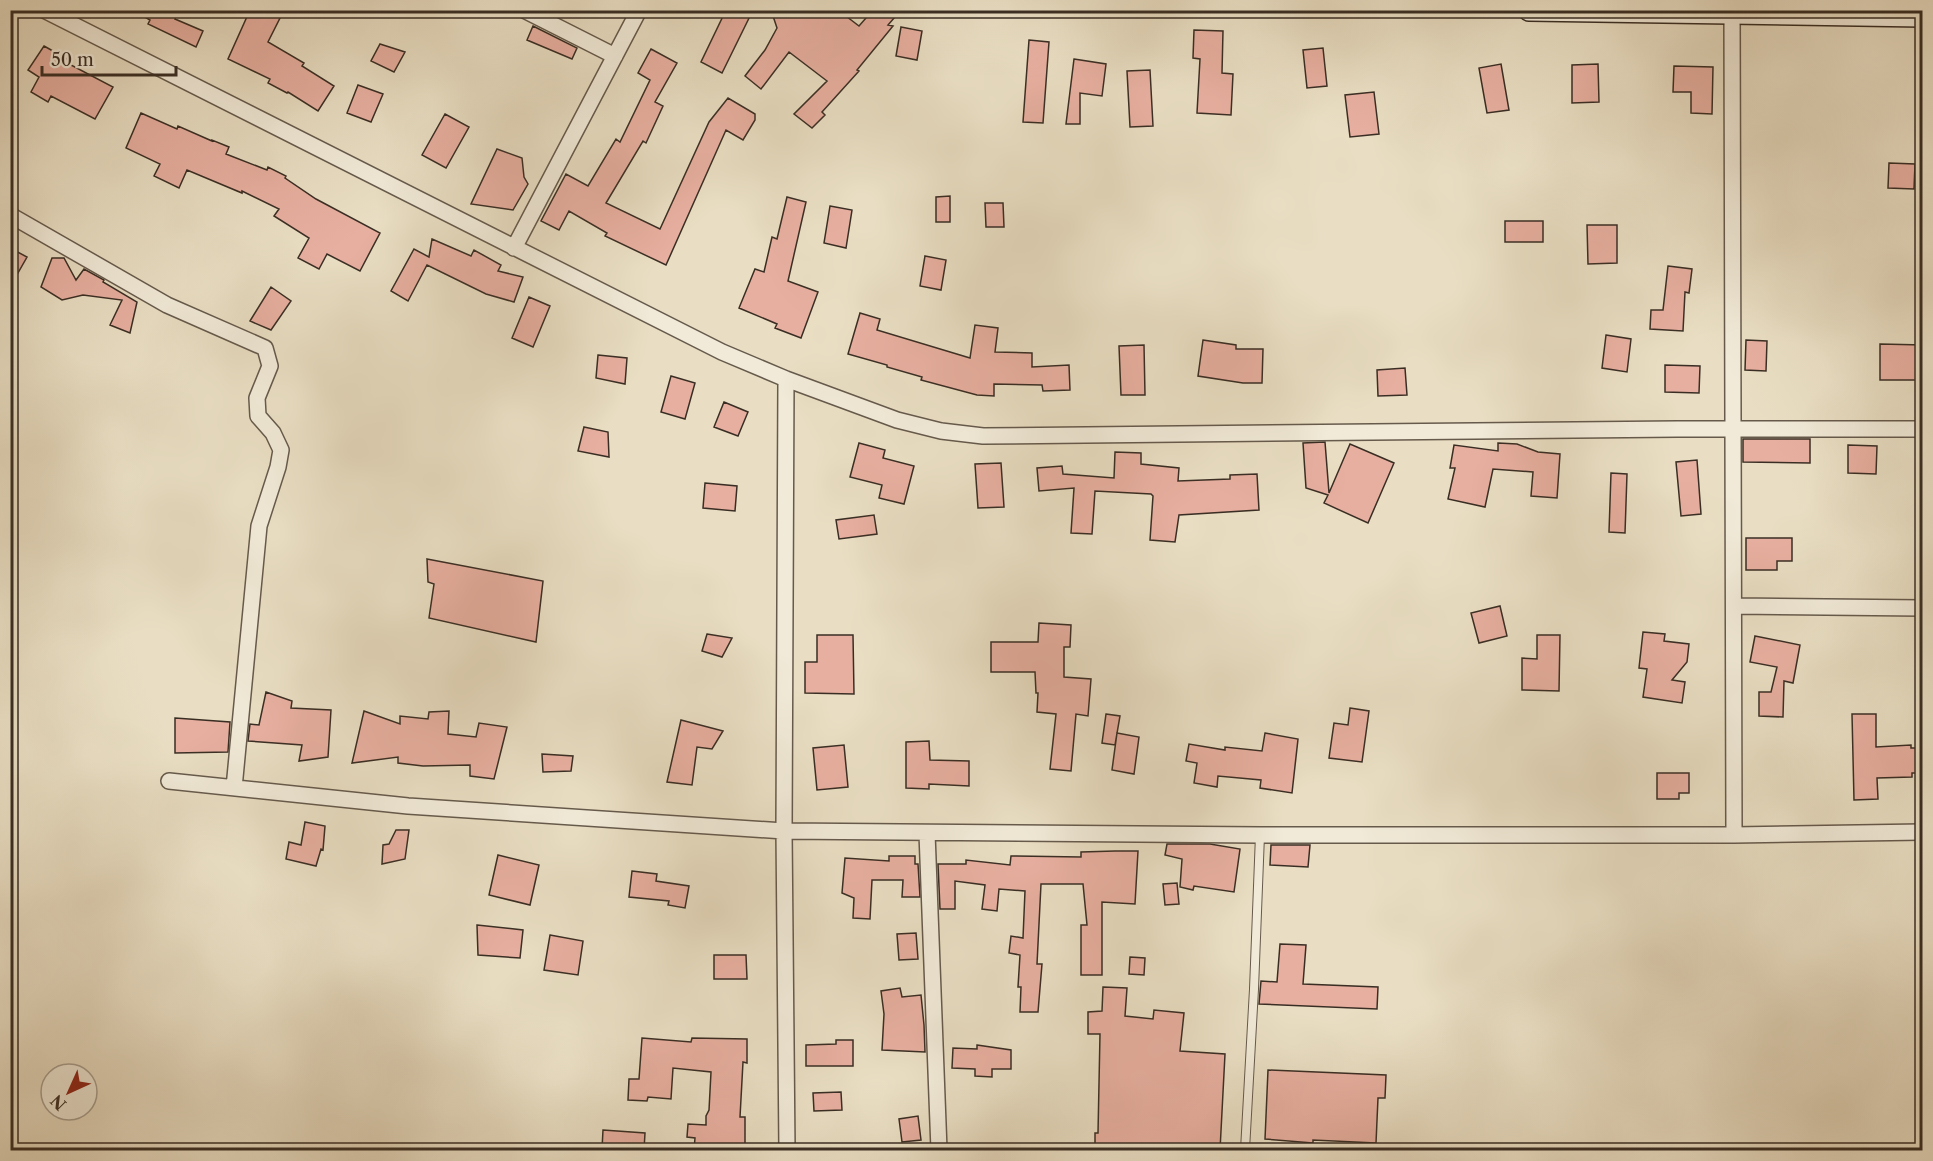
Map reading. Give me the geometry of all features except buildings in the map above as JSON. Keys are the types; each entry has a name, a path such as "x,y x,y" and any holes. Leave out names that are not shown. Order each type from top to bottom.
{"main road":[{"path":"1529,10 1732,11 1923,16"}],"street":[{"path":"44,10 722,352 786,379 897,420 941,431 983,436 1923,429"},
{"path":"524,10 615,56"},
{"path":"514,248 639,10"},
{"path":"1732,11 1734,835"},
{"path":"10,215 167,305 265,348 270,366 257,398 258,416 273,433 281,450 278,467 259,526 234,788"},
{"path":"786,379 784,831 787,1150"},
{"path":"1734,606 1923,608"},
{"path":"169,781 408,806 784,831 1260,835 1734,835 1923,832"},
{"path":"927,833 939,1150"}],"lane":[{"path":"1245,1150 1260,835"}]}
